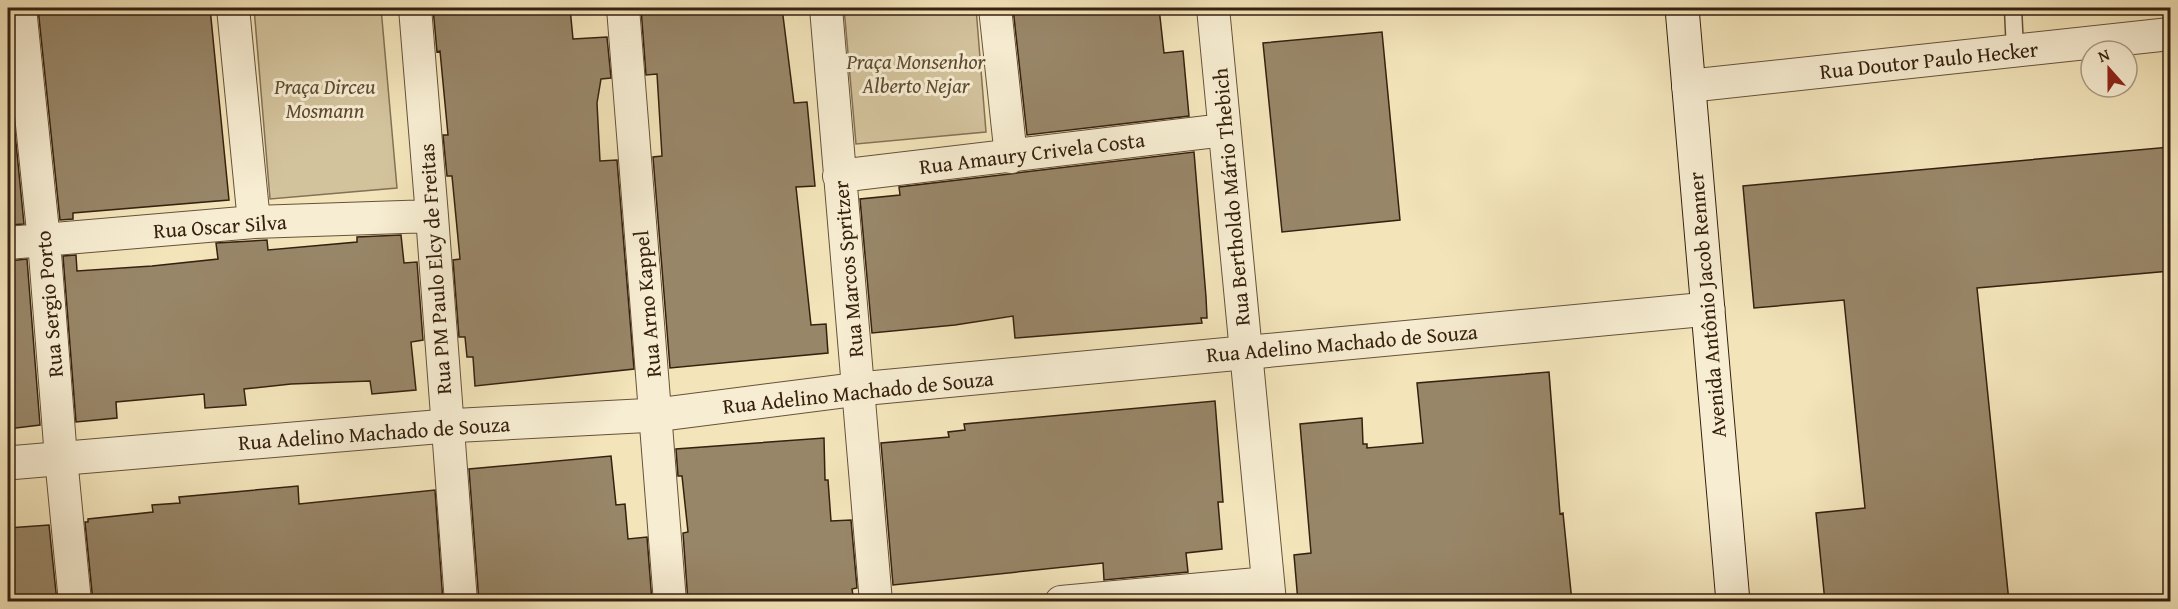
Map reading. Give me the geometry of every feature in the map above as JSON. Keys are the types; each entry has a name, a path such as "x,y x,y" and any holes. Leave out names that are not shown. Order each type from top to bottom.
{"street":[{"name":"Rua Sergio Porto","path":"20,8 44,241 75,602"},
{"path":"233,8 254,222"},
{"name":"Rua PM Paulo Elcy de Freitas","path":"415,8 461,602"},
{"name":"Rua Arno Kappel","path":"623,8 670,602"},
{"name":"Rua Marcos Spritzer","path":"826,8 876,602"},
{"path":"995,8 1011,157"},
{"name":"Rua Bertholdo Mário Thebich","path":"1213,8 1269,592"},
{"name":"Avenida Antônio Jacob Renner","path":"1682,8 1733,602"},
{"name":"Rua Doutor Paulo Hecker","path":"1688,86 2170,34"},
{"name":"Rua Amaury Crivela Costa","path":"839,176 1224,130"},
{"name":"Rua Oscar Silva","path":"8,243 254,222 432,216"},
{"name":"Rua Adelino Machado de Souza","path":"8,463 446,426 656,415 859,389 1708,309"},
{"path":"1060,602 1269,592"}],"lane":[{"path":"2013,8 2015,51"}],"green space":[{"name":"Praça Dirceu Mosmann","path":"254,8 381,8 397,188 270,199"},
{"name":"Praça Monsenhor Alberto Nejar","path":"844,8 976,8 986,132 856,144"}],"building":[{"path":"38,8 210,8 229,200 73,213 73,219 60,220"},
{"path":"433,8 570,8 573,39 607,37 611,78 601,79 597,103 600,161 617,160 634,369 475,386 473,357 467,357 465,337 459,337 453,260 460,259 452,176 447,176 443,135 448,135 440,51 437,52"},
{"path":"641,8 782,8 794,103 807,102 815,186 796,187 811,325 826,324 828,353 670,368 653,157 662,156 657,74 646,75"},
{"path":"1013,8 1159,8 1164,53 1183,51 1189,116 1027,135"},
{"path":"1382,32 1400,220 1282,232 1263,43"},
{"path":"8,62 24,224 8,225"},
{"path":"2170,147 2170,271 1977,288 2009,602 1825,602 1816,513 1865,508 1844,300 1754,308 1743,186"},
{"path":"1194,152 1207,318 1201,318 1202,323 1015,338 1013,316 955,325 872,333 860,199 900,195 899,187"},
{"path":"401,235 404,263 417,262 423,340 411,342 416,390 372,394 370,381 291,384 244,389 246,405 205,408 204,394 116,402 117,418 76,422 63,256 76,255 77,271 218,259 216,243 267,240 268,250 357,242 357,237"},
{"path":"27,259 40,425 8,429 8,261"},
{"path":"1549,372 1560,514 1563,513 1572,602 1298,602 1294,555 1311,553 1300,424 1362,418 1363,444 1367,444 1367,448 1423,443 1417,383"},
{"path":"1215,401 1223,502 1218,502 1222,549 1186,553 1188,572 1104,580 1103,563 893,585 881,443 949,437 948,432 965,430 964,424"},
{"path":"824,438 825,480 828,480 831,521 851,520 857,588 852,589 854,602 688,602 683,533 688,532 682,476 678,476 676,449"},
{"path":"611,456 616,505 625,504 628,539 647,537 652,602 479,602 469,469"},
{"path":"298,486 299,504 435,490 443,602 93,602 85,522 88,522 88,519 153,512 152,505 180,503 179,497"},
{"path":"49,525 57,602 8,602 8,528"}]}
